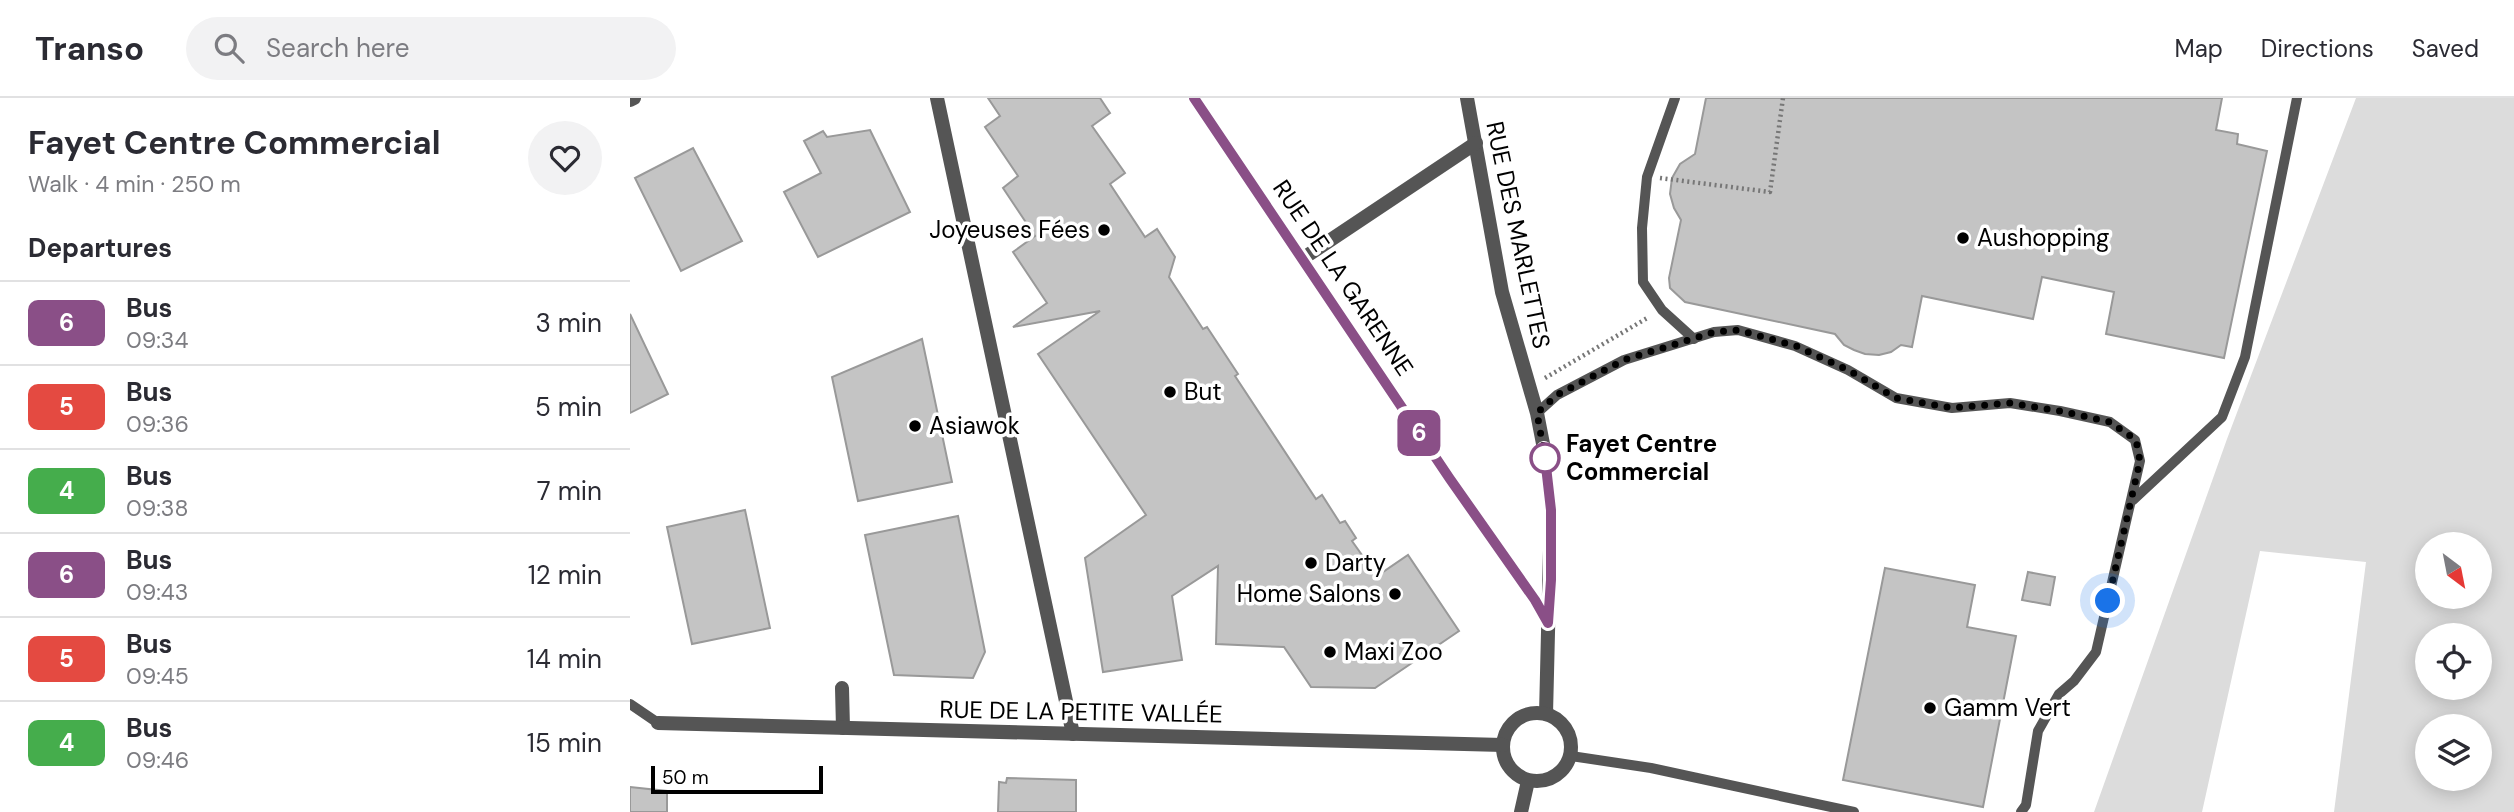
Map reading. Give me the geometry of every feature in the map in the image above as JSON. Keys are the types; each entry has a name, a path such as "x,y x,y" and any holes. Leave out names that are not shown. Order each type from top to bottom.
{"street":[{"path":"937,98 1073,734"},
{"name":"RUE DE LA GARENNE","path":"1195,98 1548,623"},
{"name":"RUE DES MARLETTES","path":"1467,98 1502,292 1537,413 1544,449 1551,510 1546,714"},
{"path":"1303,259 1476,143"},
{"path":"842,688 843,728"},
{"path":"1546,714 1556,718 1569,734 1571,756 1567,766 1550,780 1528,781 1509,768 1504,757 1505,733 1512,723 1522,716 1546,714"},
{"name":"RUE DE LA PETITE VALLÉE","path":"658,723 1503,745"},
{"path":"1521,812 1528,781"}],"lane":[{"path":"1675,98 1647,177 1642,228 1643,282 1662,310 1694,339"},
{"path":"2132,500 2222,417 2245,357 2297,98"},
{"path":"1537,413 1557,395 1624,360 1714,332 1738,330 1796,346 1848,370 1896,398 1952,408 2010,403 2110,422 2136,440 2140,461 2096,652 2074,681 2059,694 2038,731 2026,805 2021,812"},
{"path":"630,704 658,723"},
{"path":"1571,756 1651,768 1854,812"}],"path":[{"path":"1672,178 1770,192 1783,98"},
{"path":"1529,388 1662,310"}],"shaded area":[{"path":"2356,98 2514,98 2514,812 2334,812 2366,562 2260,551 2202,812 2094,812 2227,439"}],"building":[{"path":"988,98 1100,98 1110,113 1092,126 1125,173 1110,184 1145,237 1157,229 1175,257 1169,277 1203,329 1207,327 1238,374 1235,376 1316,499 1322,495 1340,523 1345,521 1356,538 1352,541 1377,576 1408,555 1459,631 1375,688 1311,687 1284,647 1216,644 1218,566 1172,596 1182,660 1103,672 1085,558 1146,515 1038,354 1100,311 1013,327 1047,303 1013,252 1035,236 1003,188 1018,176 985,127 1000,116"},
{"name":"Aushopping","path":"1706,98 2222,98 2216,130 2238,134 2237,144 2267,151 2224,358 2106,334 2114,292 2042,277 2033,319 1922,296 1912,347 1901,345 1891,352 1879,355 1854,350 1844,345 1835,334 1685,302 1670,288 1669,278 1681,220 1670,194 1672,178 1680,164 1695,154"},
{"path":"870,130 910,212 818,257 784,192 821,173 804,141 823,131 827,137"},
{"path":"693,148 742,241 681,271 635,178"},
{"path":"630,314 668,394 630,413"},
{"path":"922,339 952,482 858,501 832,377"},
{"path":"745,510 770,628 692,644 667,527"},
{"path":"958,516 985,652 973,678 894,675 865,535"},
{"name":"Gamm Vert","path":"1885,568 1975,585 1967,627 2016,636 1983,807 1843,780"},
{"path":"2028,572 2055,577 2050,605 2022,600"},
{"path":"1007,778 1076,780 1076,812 998,812 999,782 1006,783"},
{"path":"630,787 667,791 667,812 630,812"}],"bus line":[{"name":"6","path":"1194,98 1548,623 1551,510 1544,449"}],"place":[{"name":"Joyeuses Fées","path":"1104,230"},
{"name":"Aushopping","path":"1963,238"},
{"name":"But","path":"1170,392"},
{"name":"Asiawok","path":"915,426"},
{"name":"Fayet Centre Commercial","path":"1545,458"},
{"name":"Darty","path":"1311,563"},
{"name":"Home Salons","path":"1395,594"},
{"name":"Maxi Zoo","path":"1330,652"},
{"name":"Gamm Vert","path":"1930,708"}],"route":[{"path":"1545,458 1537,413 1557,395 1624,360 1714,332 1738,330 1796,346 1848,370 1896,398 1952,408 2010,403 2110,422 2136,440 2140,461 2108,601"}]}
